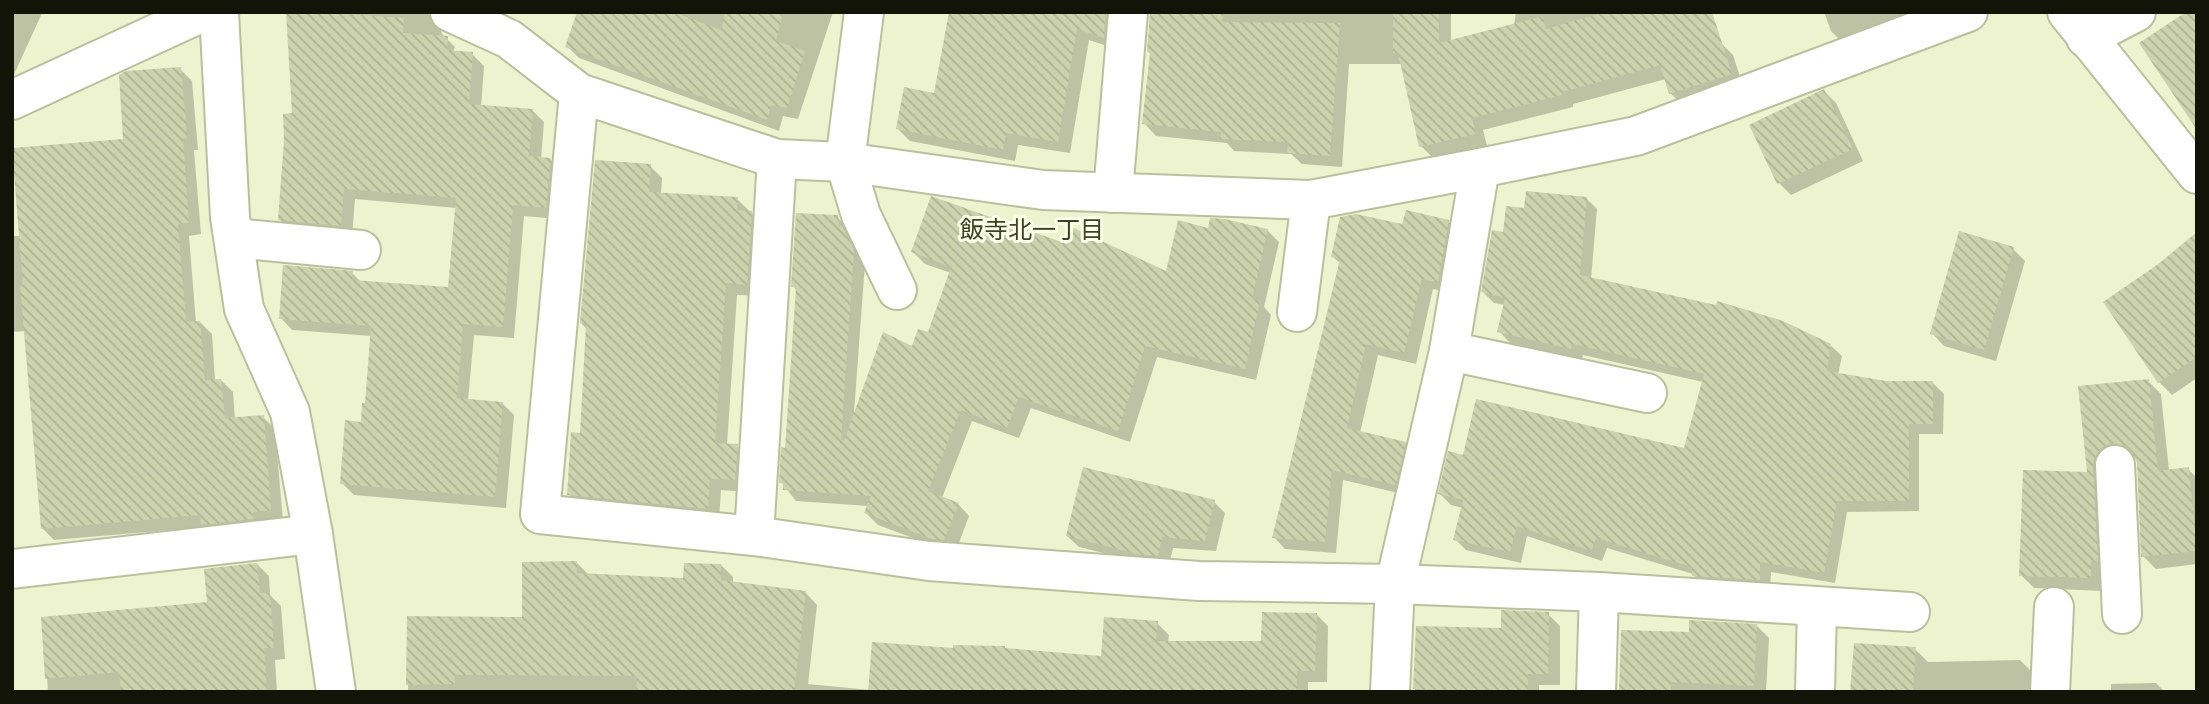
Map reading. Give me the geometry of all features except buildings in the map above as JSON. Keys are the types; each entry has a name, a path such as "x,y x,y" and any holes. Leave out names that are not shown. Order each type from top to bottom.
{"street":[{"path":"128,12 166,30"},
{"path":"12,100 203,12"},
{"path":"219,12 230,217 244,309 290,412 313,534 336,692"},
{"path":"450,12 515,26 579,93 777,159 845,162 1043,190 1311,200 1480,169 1636,136 1968,12"},
{"path":"864,12 845,162 861,215 897,289"},
{"path":"1113,193 1128,12"},
{"path":"2136,12 2077,25 2197,174"},
{"path":"579,93 540,514 754,536 929,561 1199,581 1395,584 1599,592 1910,612"},
{"path":"754,536 777,159"},
{"path":"1390,692 1395,584 1449,351 1480,169"},
{"path":"1297,312 1311,200"},
{"path":"234,238 361,250"},
{"path":"1449,351 1647,393"},
{"path":"2115,465 2122,614"},
{"path":"12,569 313,534"},
{"path":"1596,692 1599,592"},
{"path":"1815,692 1817,607"},
{"path":"2050,692 2054,607"}],"district":[{"name":"飯寺北一丁目","path":"1032,229"}]}
